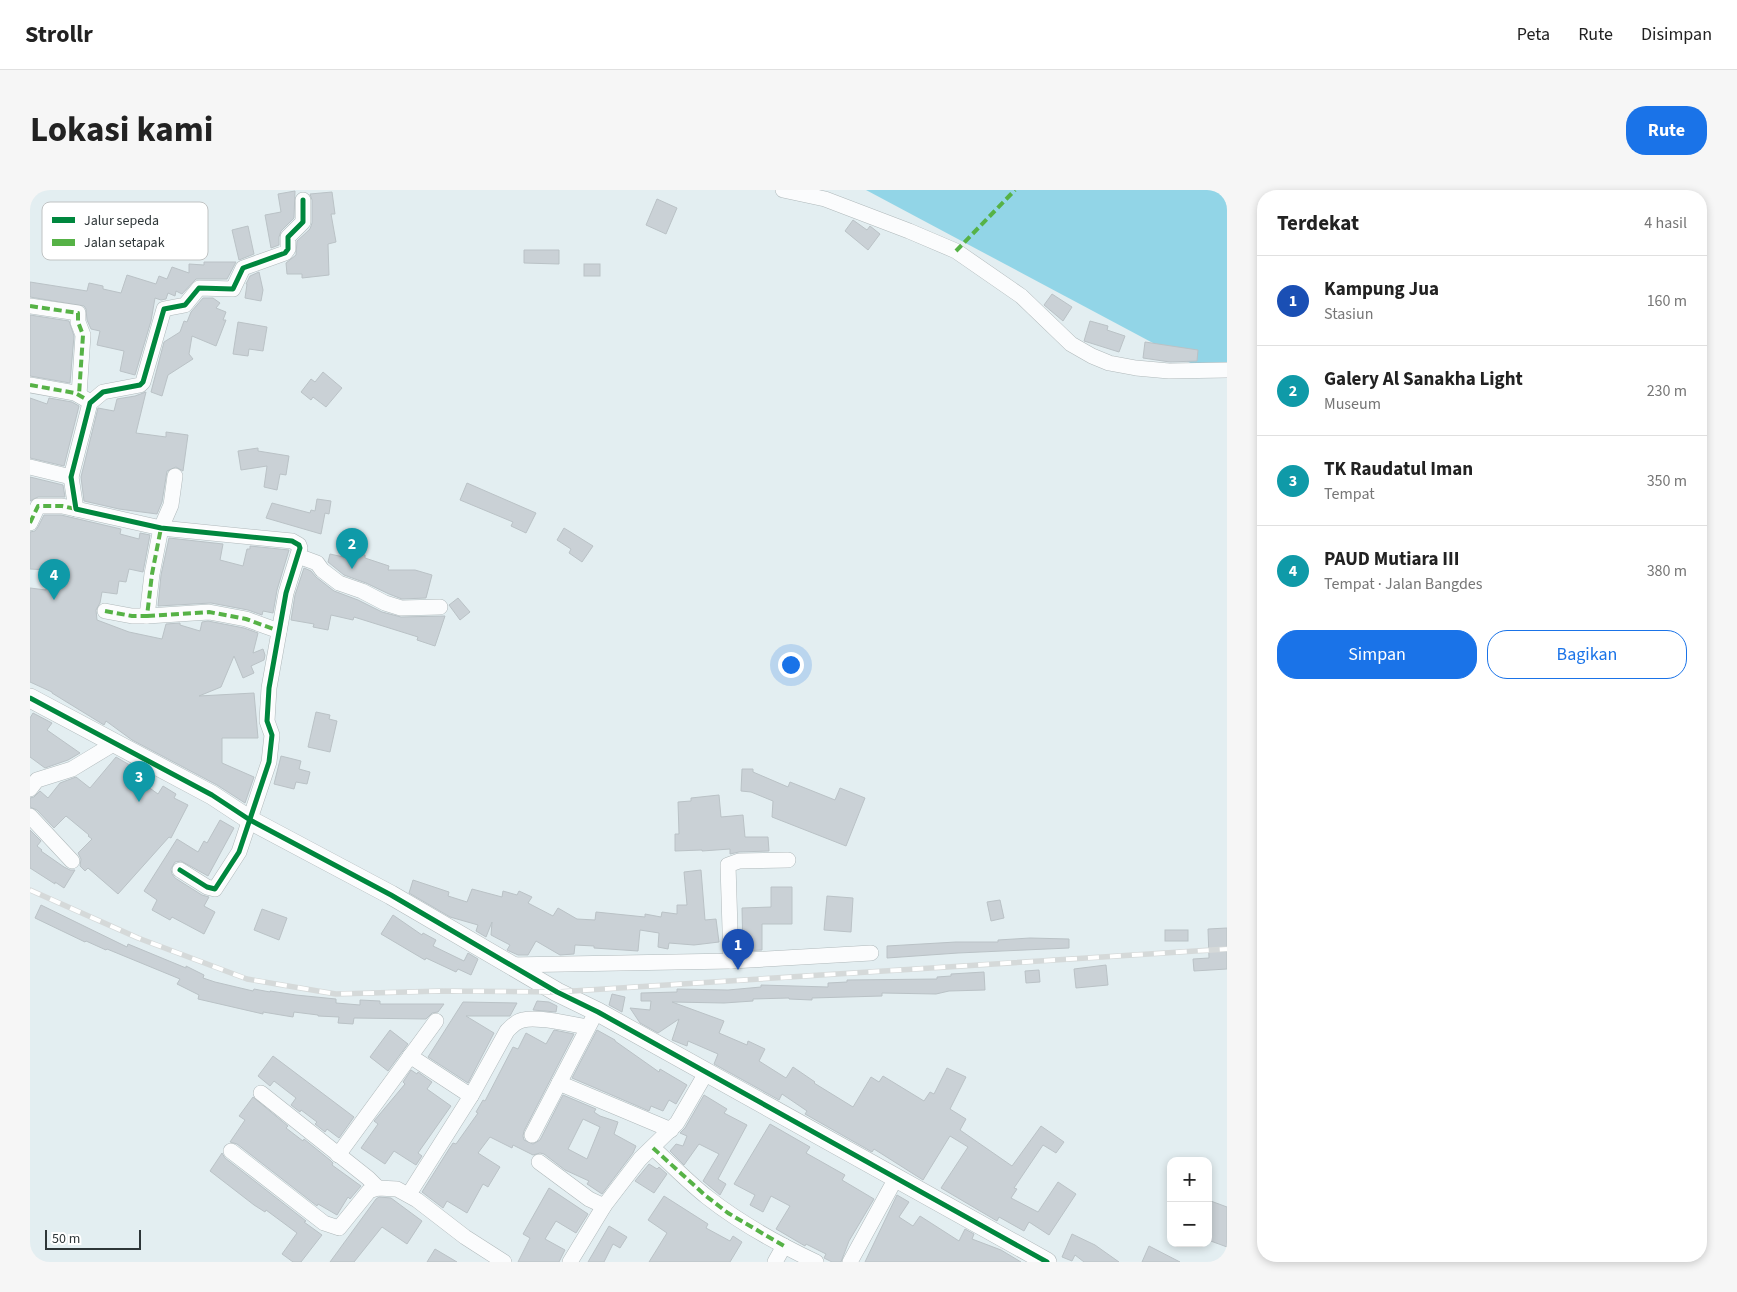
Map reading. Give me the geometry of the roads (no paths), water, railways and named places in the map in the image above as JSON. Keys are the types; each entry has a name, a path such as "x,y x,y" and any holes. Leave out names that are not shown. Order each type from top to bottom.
{"street":[{"path":"783,190 825,199 956,251 1021,296 1071,344 1109,363 1169,371 1227,370"},
{"path":"30,384 85,399 102,392 140,385 143,382 164,309 185,305 199,288 233,289 243,268 285,253 288,249 288,237 303,222 303,200"},
{"path":"30,306 78,314 78,322 82,334 85,399 71,477 76,509"},
{"path":"30,467 71,477"},
{"path":"147,616 152,574 161,528 171,505 175,476"},
{"path":"30,523 38,506 62,506 161,528 292,541 299,545 300,548 286,593 278,631 267,707 267,721 272,735 272,747 265,776 239,852 215,888 208,887 180,870"},
{"path":"298,556 316,563 339,583 362,591 385,603 401,608 440,607"},
{"path":"105,611 132,616 209,612 246,619 278,631"},
{"path":"30,698 212,795 250,820 392,895 557,992 593,1020 706,1073 1047,1262"},
{"path":"32,782 72,769 115,744"},
{"path":"30,816 72,861"},
{"path":"731,961 728,865 739,861 788,860"},
{"path":"510,965 731,961 871,953"},
{"path":"409,1194 471,1096 507,1031 521,1020 532,1018 593,1020"},
{"path":"338,1155 436,1020"},
{"path":"532,1135 593,1020"},
{"path":"410,1056 471,1096"},
{"path":"570,1262 604,1206 640,1159 671,1130 706,1073"},
{"path":"559,1083 671,1130"},
{"path":"261,1093 378,1188"},
{"path":"653,1148 706,1196 728,1213 784,1246 816,1262"},
{"path":"231,1151 324,1223 332,1227 339,1228 369,1192 378,1188 397,1190 409,1194 465,1237 504,1262"},
{"path":"539,1162 589,1199 604,1206"},
{"path":"850,1262 896,1178"},
{"path":"775,1262 784,1246"}],"railway":[{"path":"30,890 138,938 247,979 336,994 441,991 557,992 1227,949"}],"place":[{"name":"Galery Al Sanakha Light","path":"352,569"},
{"name":"PAUD Mutiara III","path":"54,600"},
{"name":"TK Raudatul Iman","path":"139,802"},
{"name":"Kampung Jua","path":"738,970"}]}
